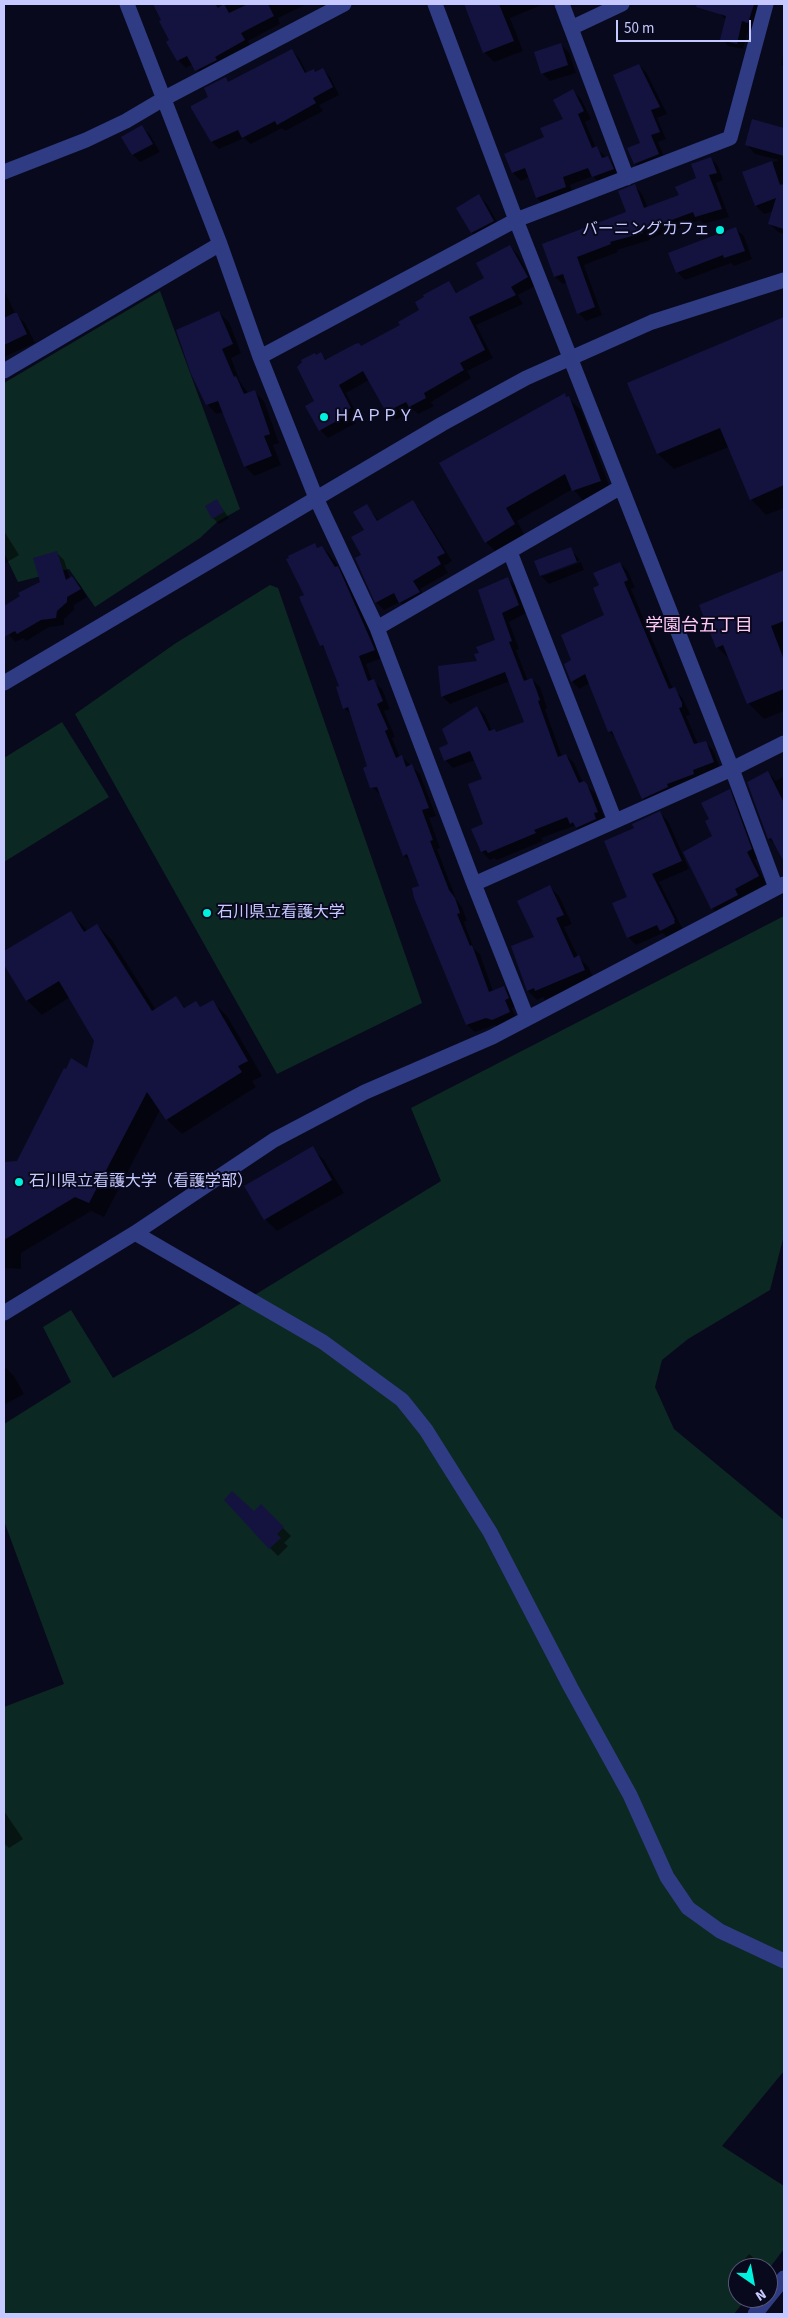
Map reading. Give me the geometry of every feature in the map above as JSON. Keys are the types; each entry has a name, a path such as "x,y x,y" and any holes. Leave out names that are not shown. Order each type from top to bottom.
{"street":[{"path":"127,4 165,98 260,357 316,498 377,628 474,884 528,1018"},
{"path":"4,172 86,140 126,121 165,98 344,4"},
{"path":"4,1313 135,1234 274,1140 365,1092 492,1037 780,886 732,769 516,220 435,4"},
{"path":"562,4 627,178"},
{"path":"571,28 622,4"},
{"path":"260,357 516,220 730,138 766,4"},
{"path":"4,372 220,244"},
{"path":"5,679 442,424 526,378 652,322 784,280"},
{"path":"377,628 621,487"},
{"path":"510,552 615,821"},
{"path":"474,884 732,769 784,743"},
{"path":"135,1234 323,1342 402,1400 426,1430 490,1532 571,1688 630,1795 667,1877 688,1908 720,1931 784,1961"},
{"path":"755,2314 784,2278"}],"green space":[{"path":"160,291 240,509 217,522 200,538 95,607 69,569 18,582 4,553 4,383"},
{"path":"270,585 278,588 422,1003 277,1074 75,714 176,643"},
{"path":"62,722 109,797 4,862 4,758"},
{"path":"784,916 784,1235 770,1290 688,1339 662,1360 655,1387 674,1429 784,1520 784,2071 722,2146 784,2186 784,2249 777,2258 728,2258 728,2308 739,2308 734,2314 4,2314 4,1707 64,1684 4,1521 4,1424 71,1382 43,1327 71,1310 113,1378 194,1332 441,1181 411,1108"}],"building":[{"path":"153,4 215,4 218,8 224,4 229,13 248,4 268,4 274,16 241,33 245,40 215,57 217,60 195,71 187,56 177,61 166,42 169,40"},
{"path":"464,4 499,4 514,41 483,53"},
{"path":"697,4 754,4 748,23 742,21 737,44 720,40 726,16 696,7"},
{"path":"561,43 568,65 541,74 534,52"},
{"path":"292,49 305,73 314,69 315,72 323,68 333,87 313,98 316,103 277,125 275,121 242,138 238,130 211,142 191,108 191,106 208,97 204,88 226,77 228,82"},
{"path":"639,64 660,107 651,110 660,132 651,135 659,154 634,164 627,148 640,143 613,75"},
{"path":"573,89 584,111 578,114 592,148 597,146 602,158 608,156 614,169 592,177 588,168 563,177 566,187 536,198 525,168 512,173 504,154 544,137 540,128 563,119 553,100"},
{"path":"752,119 784,128 784,156 745,145"},
{"path":"142,125 153,144 132,155 121,137"},
{"path":"711,157 717,173 709,175 722,209 695,217 693,212 642,231 643,233 610,242 611,244 577,257 595,307 577,314 563,274 554,277 542,244 626,212 618,191 635,184 644,208 679,195 675,187 696,178 691,164"},
{"path":"772,161 780,185 784,184 784,229 768,224 776,198 755,206 742,172"},
{"path":"479,194 494,221 471,233 456,208"},
{"path":"736,227 745,251 724,258 723,255 676,273 668,253"},
{"path":"510,245 528,277 511,287 516,295 469,317 485,350 460,363 464,370 424,393 426,398 409,407 406,402 386,412 363,371 339,385 351,408 346,410 349,414 319,431 305,406 314,401 297,367 302,362 301,360 321,352 325,360 355,344 359,343 361,346 400,325 398,322 419,310 415,302 424,297 423,295 449,281 456,293 484,278 476,263"},
{"path":"219,311 233,344 222,349 234,377 236,376 244,394 255,390 270,434 264,436 272,456 244,467 218,401 206,405 191,374 176,330"},
{"path":"17,313 27,334 4,345 4,318"},
{"path":"784,317 784,485 750,500 720,428 657,454 627,383"},
{"path":"565,393 566,397 569,396 601,481 572,491 565,474 506,508 515,524 485,543 439,463"},
{"path":"217,499 224,512 212,519 205,506"},
{"path":"413,500 445,553 437,557 441,564 413,581 420,592 399,603 394,593 375,603 355,558 361,555 351,537 364,530 353,512 367,504 377,521"},
{"path":"315,543 317,548 322,546 335,567 338,566 375,650 359,656 368,681 374,679 383,701 377,704 388,729 385,731 396,758 402,755 406,767 412,764 422,789 429,808 422,810 433,840 430,841 449,890 455,898 460,913 457,914 470,946 472,945 489,992 504,986 509,998 505,1000 510,1012 492,1020 486,1018 466,1025 414,898 412,888 419,886 407,854 403,856 377,787 370,788 363,768 367,766 348,707 343,709 336,687 339,686 323,645 320,646 299,597 304,595 286,559 289,558 288,556"},
{"path":"571,547 577,562 540,576 534,561"},
{"path":"57,551 66,580 72,576 81,589 67,597 67,602 57,611 56,618 41,620 17,634 15,631 4,637 4,606 20,596 18,593 40,582 33,558"},
{"path":"620,562 628,580 624,582 669,689 675,687 682,703 682,707 679,708 694,744 706,741 714,762 693,770 694,774 667,784 668,787 642,799 612,731 608,732 585,674 571,682 564,664 571,660 561,635 604,615 593,588 599,585 593,573"},
{"path":"784,570 784,621 771,626 784,660 784,689 747,704 723,645 716,648 699,605"},
{"path":"508,577 519,605 502,613 512,641 509,642 524,681 532,678 558,757 566,754 579,783 584,781 587,784 598,812 594,813 596,819 576,828 573,822 570,824 567,817 534,830 536,833 488,853 486,850 481,852 471,829 483,824 468,784 482,779 470,751 444,761 439,748 448,744 442,729 477,706 489,731 495,729 496,732 524,722 505,672 441,697 438,666 477,661 474,654 479,653 476,647 495,640 478,590"},
{"path":"768,771 784,803 784,862 771,838 768,839 747,782"},
{"path":"730,789 752,849 747,852 759,876 735,889 738,895 711,909 683,852 712,836 705,821 709,819 701,803"},
{"path":"660,811 682,861 652,874 675,923 660,931 657,925 627,938 612,903 627,897 604,841 634,828 632,824"},
{"path":"550,885 564,915 556,918 574,958 579,955 585,970 535,991 534,988 527,991 511,946 534,937 517,901"},
{"path":"71,911 84,932 97,924 152,1011 176,996 184,1008 196,1001 200,1007 213,1000 248,1061 238,1066 242,1072 166,1120 147,1092 89,1203 75,1197 4,1240 4,1162 17,1161 64,1068 66,1069 71,1058 87,1068 94,1041 59,981 26,1001 4,965 4,951"},
{"path":"313,1146 332,1180 264,1220 244,1186"},
{"path":"232,1491 254,1511 261,1504 284,1527 277,1534 281,1538 269,1549 224,1500"}],"place":[{"name":"バーニングカフェ","path":"720,230"},
{"name":"ＨＡＰＰＹ","path":"324,417"},
{"name":"石川県立看護大学","path":"207,913"},
{"name":"石川県立看護大学（看護学部）","path":"19,1182"}],"district":[{"name":"学園台五丁目","path":"699,627"}]}
